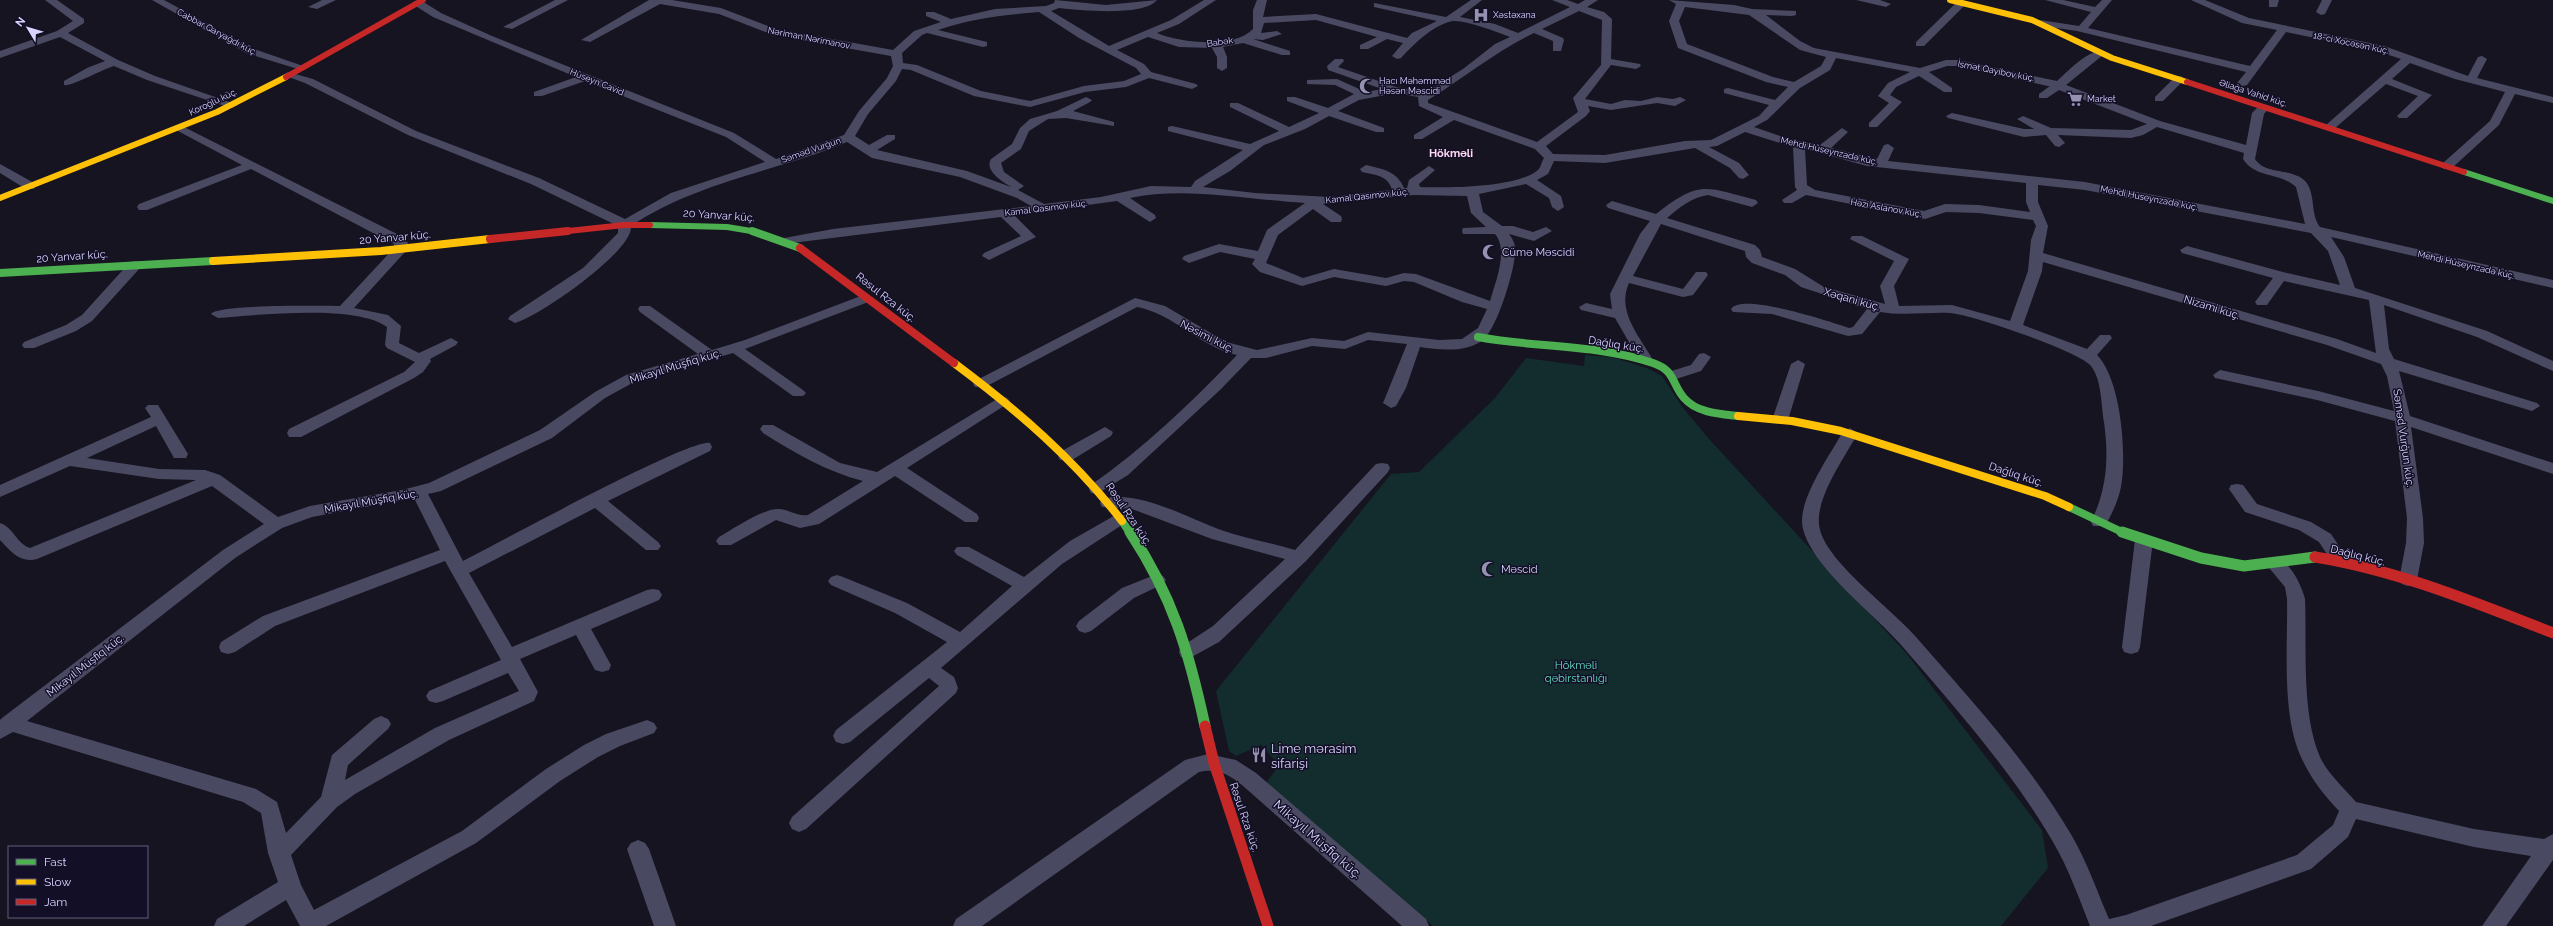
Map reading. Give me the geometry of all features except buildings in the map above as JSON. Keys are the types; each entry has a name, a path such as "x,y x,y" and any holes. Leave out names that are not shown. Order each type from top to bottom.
{"street":[{"path":"0,55 61,33 78,23 80,19 50,0"},
{"name":"Cabbar Qaryağdı küç.","path":"157,0 250,51 302,67"},
{"path":"313,7 331,0"},
{"path":"508,27 563,0"},
{"path":"586,40 656,0"},
{"name":"Nəriman Nərimanov","path":"656,0 721,11 773,32 897,60 978,94 1030,104 1084,89 1126,84 1143,78 1147,74"},
{"path":"1059,3 1122,8 1141,5 1152,0"},
{"path":"1110,49 1150,34 1175,22 1211,0"},
{"path":"1262,0 1257,8 1257,20 1259,26 1254,34 1263,37 1277,34"},
{"path":"1397,56 1420,32 1449,19 1477,0"},
{"path":"1539,146 1582,114 1584,111 1580,98 1603,70 1607,61 1607,19 1579,7 1557,0"},
{"path":"1339,61 1332,66 1332,68 1424,98 1517,36 1593,0"},
{"path":"1861,0 1886,4"},
{"name":"Əliağa Vahid küç.","path":"1950,0 2040,23 2099,53 2553,201"},
{"path":"2050,0 2098,11"},
{"path":"2080,29 2107,0"},
{"name":"18-ci Xocəsən küç.","path":"2196,0 2246,21 2360,43 2410,57 2471,80 2553,100"},
{"path":"2321,12 2327,0"},
{"name":"Koroğlu küç.","path":"0,198 180,128 232,105 421,1"},
{"name":"Hüseyn Cavid","path":"421,1 437,15 488,38 730,135 774,163"},
{"path":"1792,13 1752,12 1701,3 1677,2 1674,21 1682,46 1688,50 1770,80 1796,86"},
{"name":"Səməd Vurğun","path":"624,225 637,215 659,204 848,137 855,130 863,113 892,79 897,60 910,34 950,22 995,12 1042,10 1059,3"},
{"path":"1920,44 1962,3"},
{"path":"1378,5 1491,26 1517,36"},
{"path":"1042,10 1083,36 1140,66 1147,74 1192,86"},
{"path":"1752,12 1804,49 1896,65 1920,71 1948,90"},
{"path":"930,14 950,22"},
{"path":"1257,20 1316,17 1384,37 1409,42"},
{"path":"2040,23 2080,29 2251,70"},
{"path":"1532,28 1559,40 1557,49"},
{"path":"2243,83 2251,70 2283,29"},
{"path":"926,30 983,44"},
{"path":"61,33 114,62 188,92 232,105"},
{"name":"Babək","path":"1150,34 1178,44 1216,44 1242,39 1254,34"},
{"path":"1364,47 1384,37"},
{"path":"1242,39 1286,53"},
{"path":"1216,44 1222,57 1222,68"},
{"path":"2044,96 2060,86 2081,64 2099,53"},
{"path":"1424,98 1427,107 1454,115 1539,146 1550,157 1605,159 1698,144 1713,143 1763,118 1796,86 1826,68 1832,55"},
{"path":"2330,128 2383,79 2410,57"},
{"path":"2471,80 2482,59"},
{"path":"1607,61 1636,66"},
{"path":"68,82 91,70 114,62"},
{"name":"İsmət Qayibov küç.","path":"1872,125 1896,102 1884,96 1888,88 1920,71 1946,63 1958,63 2060,86 2156,123 2252,151"},
{"path":"288,75 309,81 412,133 542,184 617,219 624,225 625,233 597,263 557,293 515,319"},
{"path":"538,94 586,77"},
{"path":"2159,99 2179,79"},
{"path":"2383,79 2424,92 2426,95 2403,116"},
{"path":"1311,82 1337,82 1364,95"},
{"path":"1194,191 1199,184 1226,168 1251,148 1288,131 1301,127 1328,111 1364,95 1396,90"},
{"path":"2447,166 2495,123 2511,90"},
{"path":"1728,91 1777,104"},
{"path":"1291,99 1380,130"},
{"path":"996,180 995,162 1020,143 1025,129 1034,122 1061,113 1086,100"},
{"path":"1580,101 1611,107 1625,103 1641,104 1657,100 1675,103 1680,100"},
{"path":"1234,105 1288,131"},
{"path":"2264,107 2258,113 2252,151 2249,159 2253,165 2297,180 2303,186 2310,222 2315,230 2330,244 2337,257 2349,291"},
{"path":"1061,113 1078,115 1110,124"},
{"path":"1418,137 1454,115"},
{"path":"1952,116 2017,132 2131,134 2139,133 2156,123"},
{"path":"2023,120 2050,132 2060,143"},
{"name":"Mehdi Hüseynzadə küç.","path":"1743,127 1799,145 1823,149 1855,160 2085,186 2315,230 2553,284"},
{"path":"180,128 398,240 401,243 400,249 345,309"},
{"path":"1172,129 1251,148"},
{"path":"1823,149 1842,132"},
{"path":"848,137 868,151 884,157 996,180 1020,196 1037,204 1041,208"},
{"path":"868,151 891,137"},
{"path":"1698,144 1708,152 1735,166 1743,175"},
{"path":"1788,200 1804,191 1799,180 1799,145"},
{"path":"1881,164 1888,148"},
{"name":"Kamal Qasımov küç.","path":"789,241 822,234 1121,198 1151,190 1194,191 1316,202 1346,200 1414,191 1472,192 1528,180 1544,171 1550,157"},
{"path":"143,207 252,165"},
{"path":"0,168 30,186"},
{"path":"1366,169 1390,176 1396,180 1399,193"},
{"path":"1414,191 1413,183 1429,170"},
{"path":"1528,180 1555,196 1558,207"},
{"path":"2015,327 2025,294 2035,271 2038,256 2038,240 2042,226 2032,202 2032,180"},
{"path":"1646,360 1632,339 1621,315 1617,304 1617,294 1651,228 1658,219 1677,204 1700,191 1708,191 1752,203"},
{"name":"Həzi Aslanov küç.","path":"1804,191 1925,215 1945,208 1979,210 2039,217"},
{"path":"1472,192 1477,213 1500,231 1508,241 1509,249 1488,325 1478,337"},
{"path":"1121,198 1150,218"},
{"path":"1336,219 1316,202 1272,233 1261,256 1259,264 1265,269 1295,281 1302,282 1315,272 1334,273 1386,282 1410,277 1467,299 1494,307"},
{"path":"1612,205 1658,219"},
{"path":"989,256 1029,237 1005,213"},
{"name":"Xəqani küç.","path":"1658,219 1750,248 1753,250 1753,257 1790,272 1806,284 1875,307 1893,310 1952,309 2015,327 2089,355"},
{"name":"20 Yanvar küç.","path":"0,273 400,249 624,225 737,226 765,230 789,241"},
{"path":"1468,231 1513,230 1534,237 1546,231"},
{"path":"1857,239 1902,259 1887,286 1893,310"},
{"name":"Rəsul Rza küç.","path":"789,241 838,275 1002,401 1066,456 1097,489 1119,519 1157,580 1180,628 1188,652 1213,760 1268,926"},
{"path":"1190,259 1219,248 1261,256"},
{"path":"2186,250 2281,276 2376,298 2482,334 2553,367"},
{"name":"Nizami küç.","path":"2038,256 2332,342 2386,361 2532,406"},
{"path":"29,345 71,328 87,318 135,265"},
{"path":"1314,293 1315,272"},
{"path":"1624,278 1683,293 1688,292 1701,275"},
{"path":"2262,302 2281,276"},
{"name":"Mikayıl Müşfiq küç.","path":"5,727 229,554 276,524 323,509 419,493 448,482 546,434 616,385 651,371 736,348 866,298"},
{"name":"Səməd Vurğun küç.","path":"2376,298 2382,349 2386,361 2394,376 2415,518 2415,544 2408,580"},
{"name":"Nəsimi küç.","path":"980,384 1135,302 1151,306 1222,345 1246,354 1271,354 1315,342 1345,344 1368,336 1415,342 1462,344 1478,337"},
{"path":"1586,307 1621,315"},
{"path":"1738,309 1773,310 1848,332 1857,331 1872,315 1875,307"},
{"path":"218,314 345,309 387,318 394,326 392,345 421,358 424,361 424,365 418,370 295,433"},
{"path":"645,309 710,355"},
{"name":"Dağlıq küç.","path":"1478,337 1504,342 1618,354 1646,360 1660,366 1673,375 1683,398 1696,406 1732,414 1821,425 1850,433 2045,496 2099,522 2144,540 2222,564 2244,566 2274,563 2294,558 2317,557 2340,561 2468,599 2553,633"},
{"path":"2099,522 2112,498 2116,464 2104,376 2098,364 2089,355 2105,338"},
{"path":"421,358 452,342"},
{"path":"1390,403 1403,382 1404,367 1415,342"},
{"path":"736,348 743,355 798,394"},
{"path":"1097,489 1113,479 1140,455 1215,387 1246,354"},
{"path":"1673,375 1696,368 1704,357"},
{"path":"1780,420 1798,364"},
{"path":"2220,375 2318,396 2401,418 2553,469"},
{"path":"724,541 773,515 780,514 795,522 804,523 813,520 1002,401"},
{"path":"0,492 71,461 156,413 180,454"},
{"path":"768,429 832,467 858,477 878,478"},
{"path":"1066,456 1105,432"},
{"path":"1850,433 1815,502 1811,514 1811,528 1814,539 1831,561 1906,639 2013,770 2059,833 2074,860 2101,926"},
{"path":"459,571 661,466 704,447"},
{"path":"71,461 159,474 205,475 214,479 276,524"},
{"path":"1188,652 1197,648 1218,632 1300,557 1382,468"},
{"path":"896,469 971,518"},
{"path":"0,529 19,551 31,554 214,479"},
{"path":"2237,489 2252,508 2305,526 2325,538 2340,561"},
{"path":"278,853 313,822 330,801 395,760 442,734 527,696 530,692 459,571 451,552 419,493"},
{"path":"596,500 652,546"},
{"path":"1108,504 1122,502 1135,504 1218,535 1300,557"},
{"path":"843,736 961,641 1024,585 1091,533 1119,519"},
{"path":"2131,647 2144,540"},
{"path":"963,551 1024,585"},
{"path":"228,647 269,621 451,552"},
{"path":"2274,563 2292,585 2296,599 2302,728 2310,756 2322,778 2350,809 2465,837 2518,846 2551,846"},
{"path":"1085,626 1128,593 1157,580"},
{"path":"837,581 901,608 961,641"},
{"path":"436,696 580,626 653,595"},
{"path":"580,626 602,665"},
{"path":"798,823 949,688 947,682 928,668"},
{"path":"330,801 339,761 381,724"},
{"path":"5,727 249,795 270,808 278,853 290,886 312,925 469,837 553,775 591,751 613,740 647,728"},
{"path":"964,926 1192,766 1213,760"},
{"name":"Mikayıl Müşfiq küç.","path":"1213,760 1224,762 1249,779 1418,926"},
{"path":"2116,926 2126,925 2304,862 2341,831 2350,809"},
{"path":"2493,926 2551,846"},
{"path":"638,849 665,926"},
{"path":"225,926 290,886"}],"green space":[{"name":"Hökməli qəbirstanlığı","path":"1585,355 1611,357 1647,368 1662,376 1683,408 1710,440 1907,654 2042,830 2048,868 2001,926 1433,926 1266,783 1279,765 1261,745 1236,756 1229,751 1216,691 1391,474 1419,472 1495,398 1526,358 1584,366"}],"traffic: fast":[{"path":"2464,172 2553,201"},
{"path":"650,225 709,226 745,229 781,239 800,248"},
{"path":"0,273 213,261"},
{"path":"1478,337 1522,344 1610,352 1653,363 1661,366 1671,373 1680,392 1689,403 1709,412 1738,416"},
{"path":"2069,507 2123,533 2201,558 2244,566 2315,557"},
{"path":"1122,521 1159,583 1181,632 1195,677 1205,726"}],"traffic: slow":[{"path":"1950,0 2032,20 2112,58 2187,82"},
{"path":"0,198 217,112 286,77"},
{"path":"213,261 381,251 490,239"},
{"path":"954,363 1023,416 1044,435 1085,476 1122,521"},
{"path":"1738,416 1792,421 1841,431 2045,496 2069,507"}],"traffic: jam":[{"path":"286,77 423,0"},
{"path":"2187,82 2464,172"},
{"path":"490,239 624,225 650,225"},
{"path":"800,248 823,263 954,363"},
{"path":"2315,557 2340,561 2462,597 2553,633"},
{"path":"1205,726 1214,763 1268,926"}],"place":[{"name":"Xəstəxana","path":"1481,15"},
{"name":"Hacı Məhəmməd Həsən Məscidi","path":"1367,86"},
{"name":"Market","path":"2075,99"},
{"name":"Cümə Məscidi","path":"1490,252"},
{"name":"Məscid","path":"1489,569"},
{"name":"Lime mərasim sifarişi","path":"1259,755"}],"district":[{"name":"Hökməli","path":"1451,153"}]}
